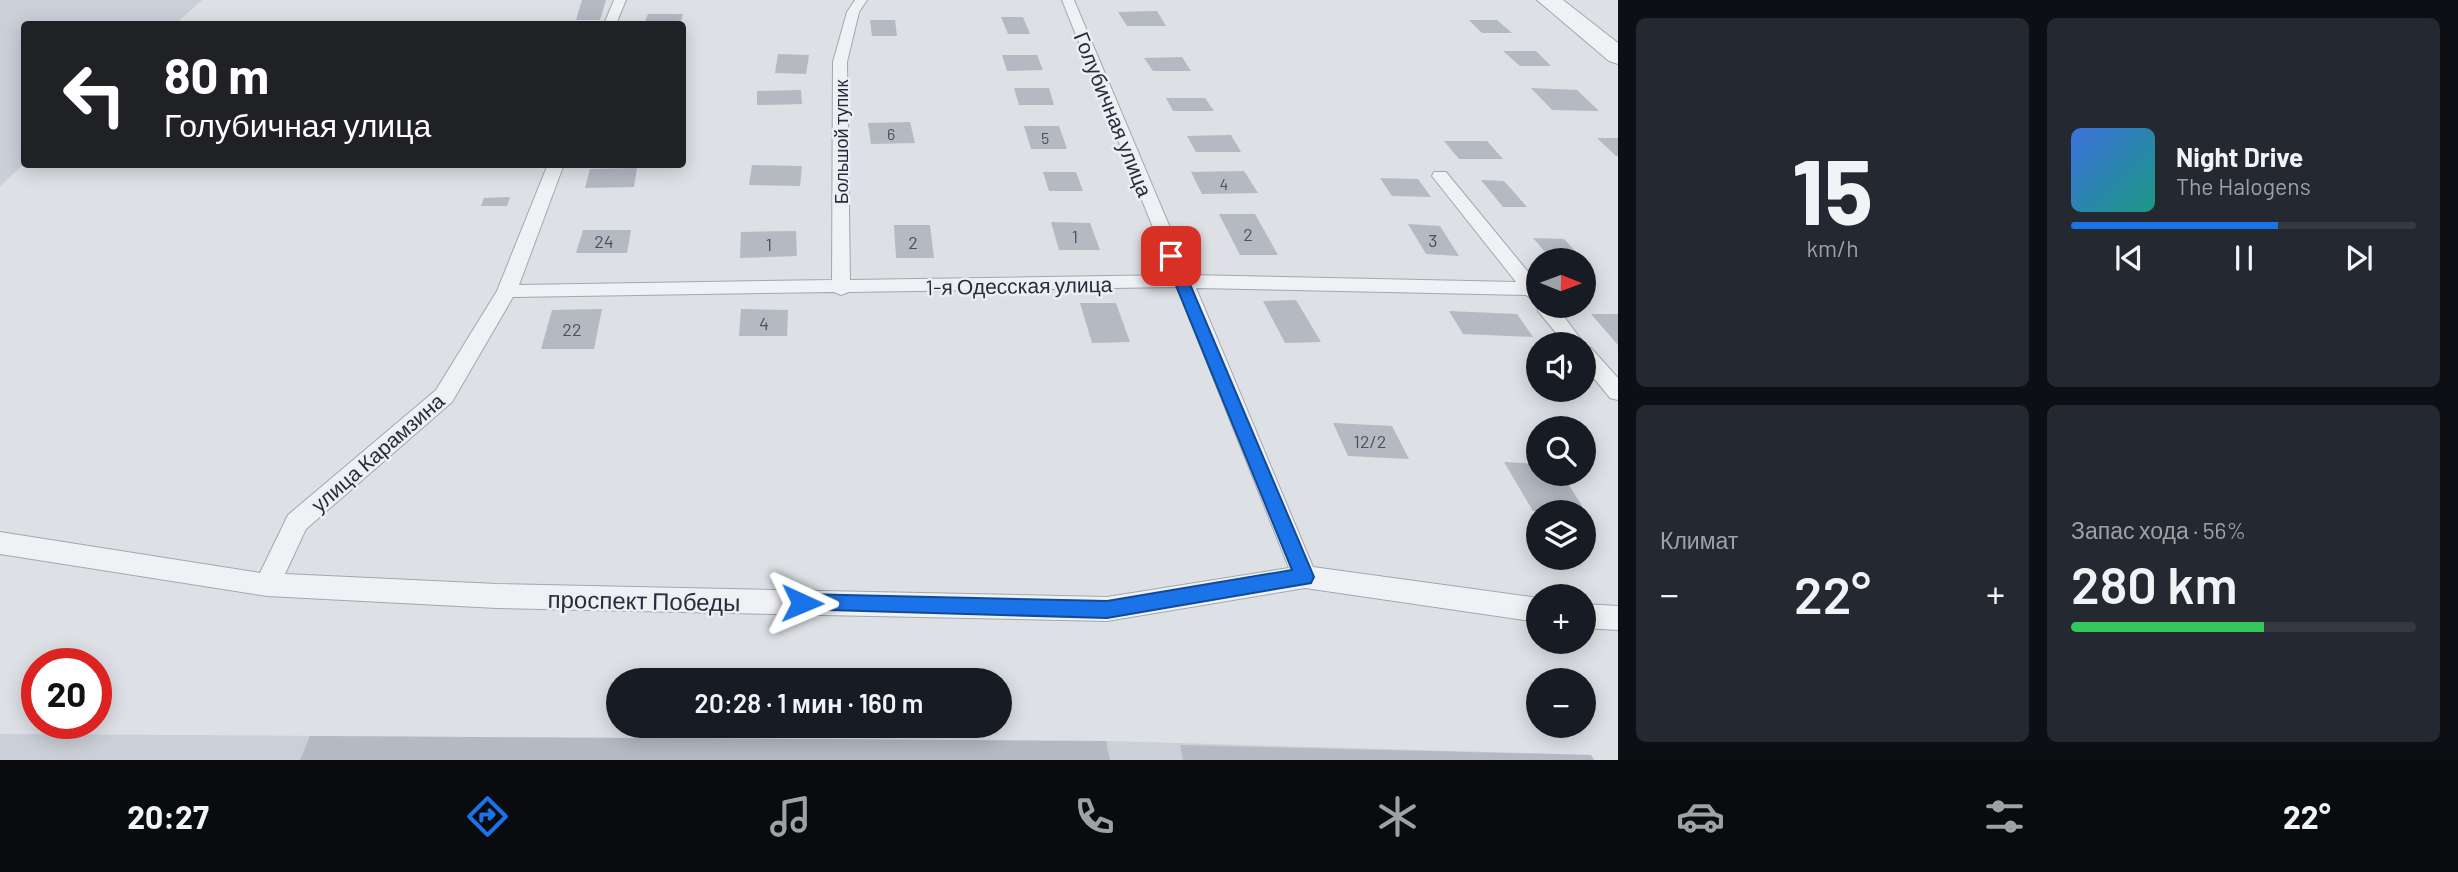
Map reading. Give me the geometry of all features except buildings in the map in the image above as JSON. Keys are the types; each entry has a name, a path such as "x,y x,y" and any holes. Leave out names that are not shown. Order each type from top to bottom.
{"street":[{"path":"1549,0 1618,56"}],"lane":[{"path":"611,21 620,0"},
{"name":"Большой тупик","path":"841,289 841,62 853,12 861,0"},
{"name":"Голубичная улица","path":"1068,0 1181,281 1305,577"},
{"name":"улица Карамзина","path":"267,585 297,522 444,396 507,291 554,168"},
{"path":"1440,176 1526,282"},
{"name":"1-я Одесская улица","path":"507,291 841,289 1181,281 1526,293"},
{"path":"1555,318 1566,332"},
{"path":"1596,367 1618,392"},
{"name":"проспект Победы","path":"0,543 267,585 497,596 1107,610 1305,577 1526,608"},
{"path":"1596,617 1618,618"}],"shaded area":[{"path":"0,0 202,0 178,21 21,21 21,167 0,186"},
{"path":"0,734 21,734 21,739 112,739 112,735 1106,741 1591,755 1594,760 0,760"}],"route":[{"path":"802,603 1107,610 1305,577 1171,256"}]}
